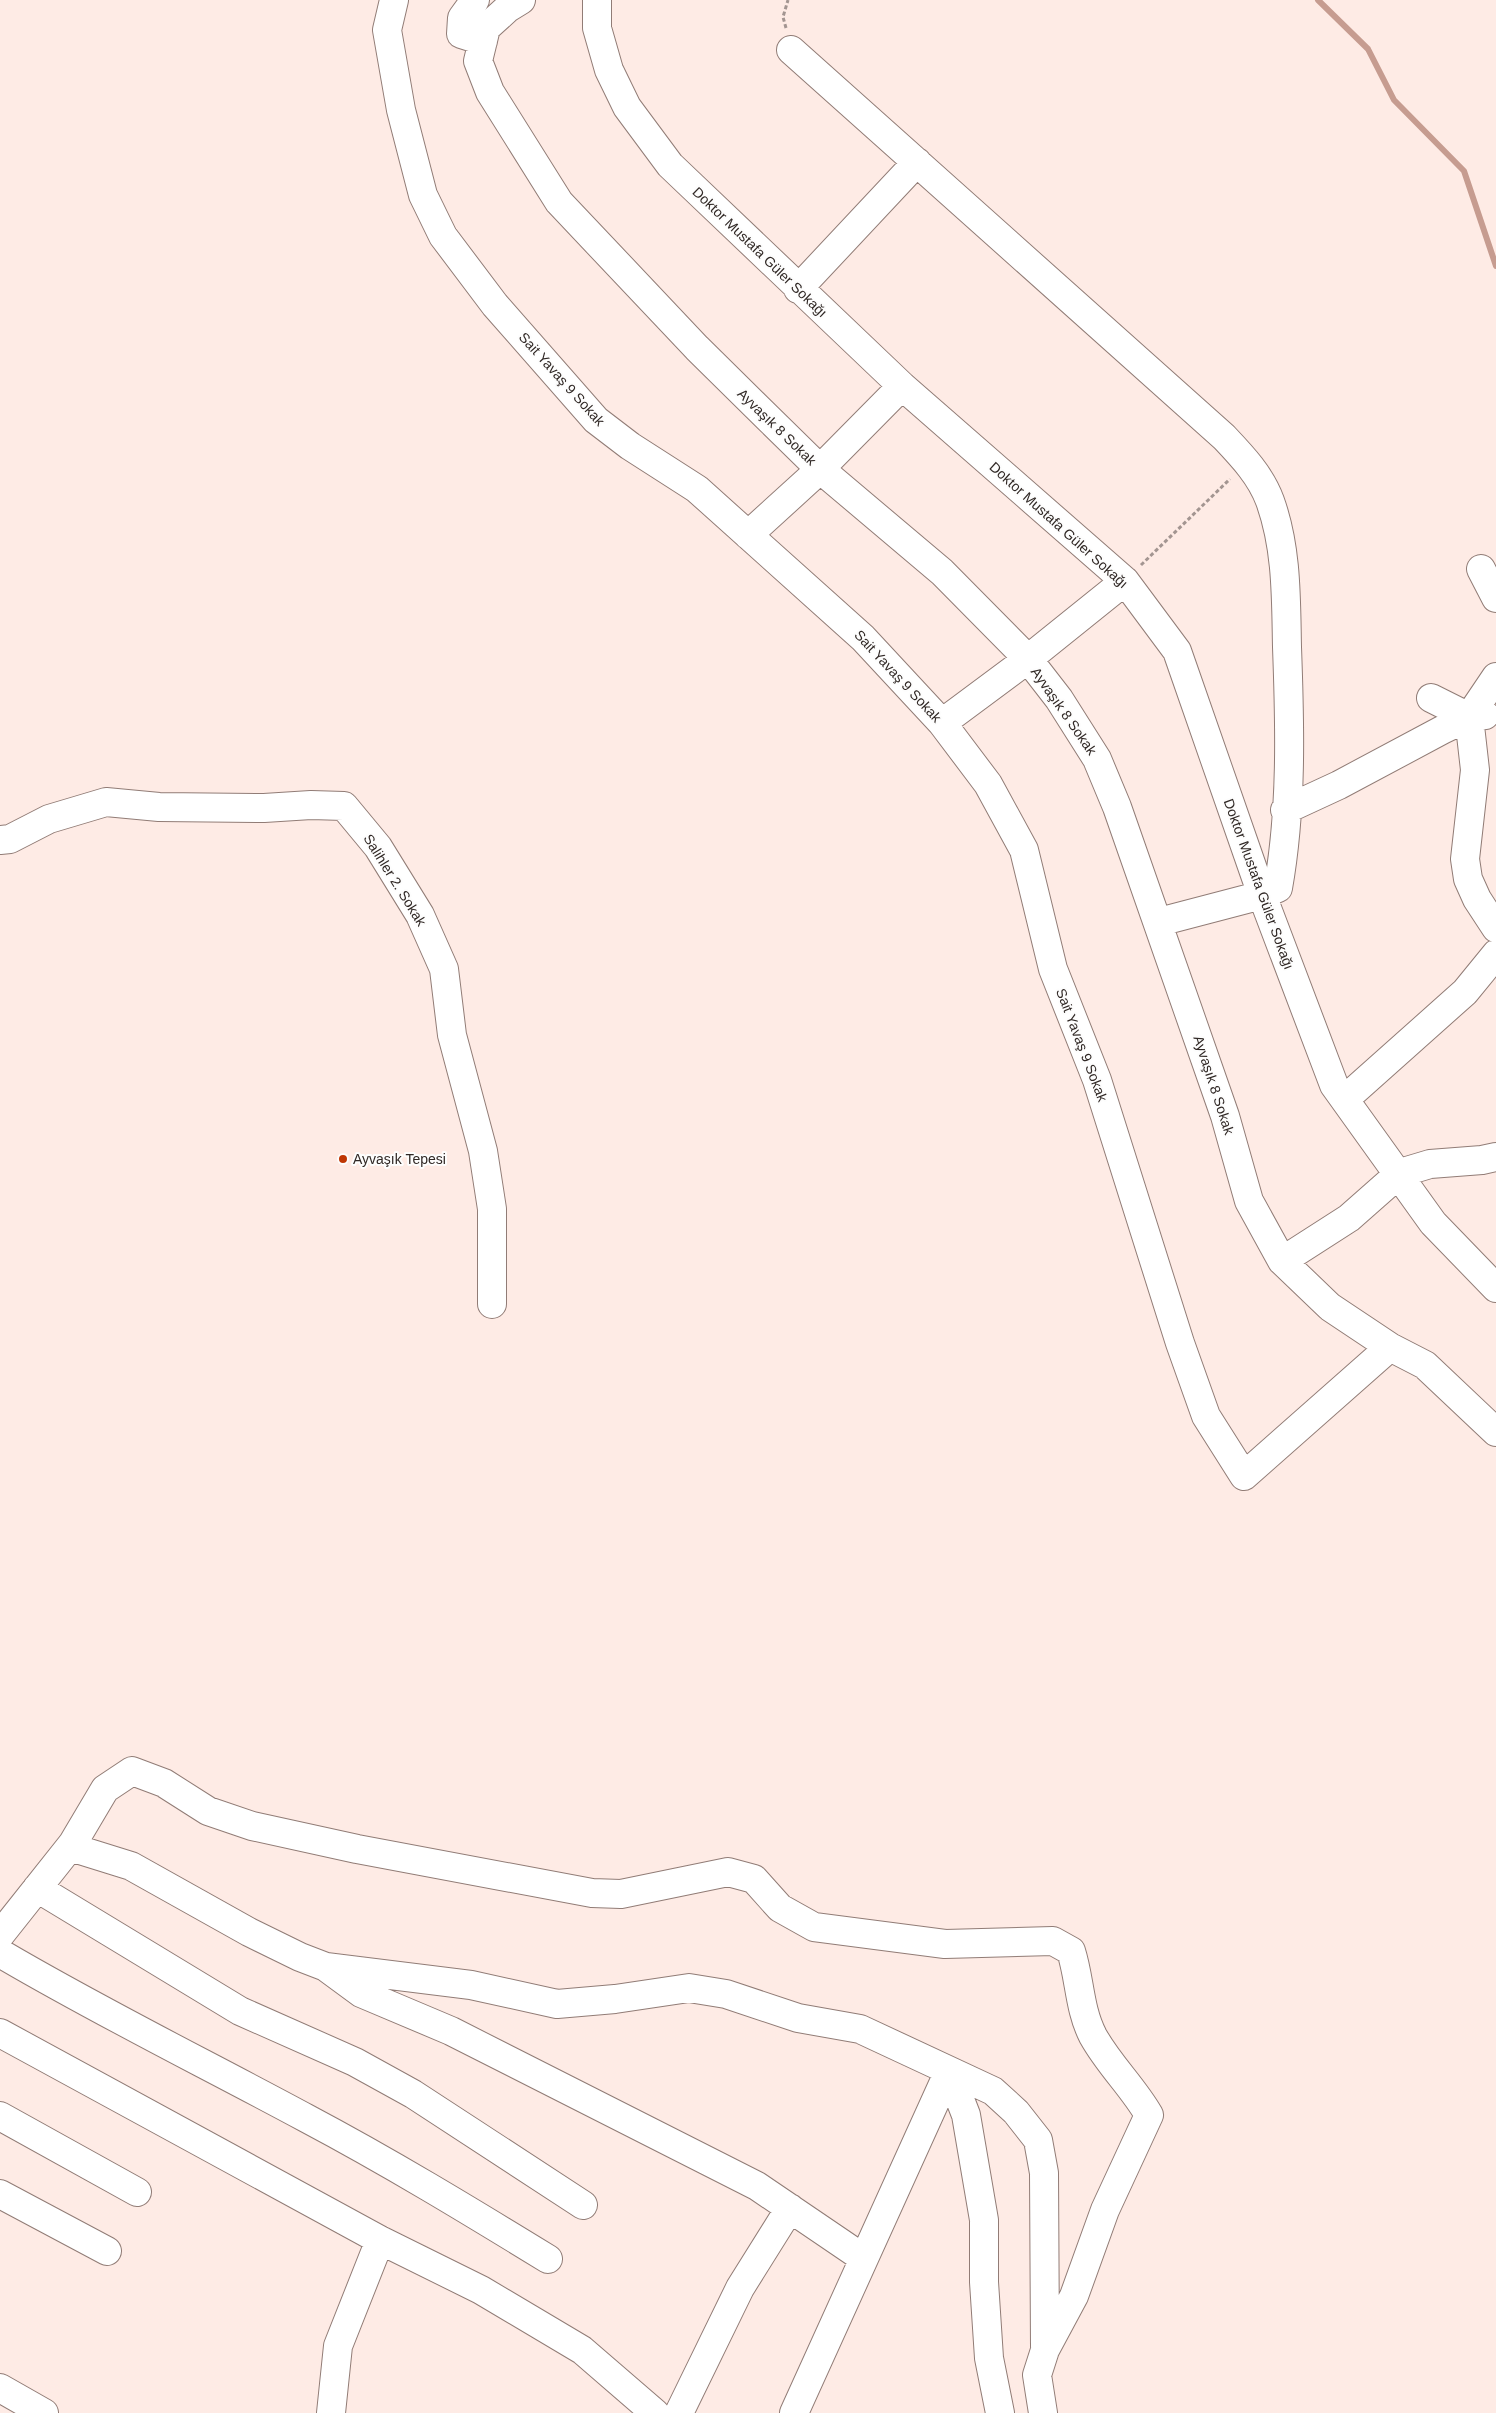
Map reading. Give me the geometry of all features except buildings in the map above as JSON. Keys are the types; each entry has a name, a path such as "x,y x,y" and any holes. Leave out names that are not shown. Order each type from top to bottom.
{"street":[{"name":"Sait Yavaş 9 Sokak","path":"394,0 387,30 401,110 423,195 443,236 496,305 596,420 630,446 697,489 863,638 942,723 988,784 1024,850 1053,969 1100,1089 1183,1352 1206,1416 1244,1476 1390,1346"},
{"path":"475,0 462,18 461,34 483,41"},
{"name":"Ayvaşık 8 Sokak","path":"521,0 508,8 486,28 478,61 490,92 559,202 697,348 820,469 942,572 1028,659 1059,699 1097,759 1159,922 1225,1116 1248,1201 1282,1261 1330,1306 1390,1346 1425,1365 1496,1432"},
{"name":"Doktor Mustafa Güler Sokağı","path":"597,0 597,28 609,70 628,107 670,165 902,386 1125,581 1177,651 1262,895 1334,1085 1400,1174 1433,1223 1496,1288"},
{"path":"791,50 1224,437 1248,462 1270,500 1281,542 1285,573 1290,741 1282,866 1278,888 1262,895 1159,922"},
{"path":"798,289 916,162"},
{"path":"748,535 820,469 902,386"},
{"path":"1481,569 1496,598"},
{"path":"942,723 1028,659 1125,581"},
{"path":"1285,810 1339,785 1469,717 1496,677"},
{"path":"1431,698 1469,717 1480,717 1496,712"},
{"path":"1469,717 1475,770 1465,859 1468,879 1477,899 1496,928"},
{"name":"Salihler 2. Sokak","path":"0,840 10,839 49,819 106,802 159,807 264,808 311,805 344,806 378,847 420,916 444,969 452,1035 483,1151 492,1209 492,1304"},
{"path":"1344,1099 1465,992 1496,954"},
{"path":"1282,1261 1349,1218 1400,1174 1430,1164 1491,1164"},
{"path":"0,1935 70,1847 105,1789 132,1771 164,1783 208,1811 252,1826 357,1849 592,1893 621,1894 728,1872 754,1880 780,1908 814,1926 945,1944 1053,1941 1071,1951 1078,1972 1081,2004 1093,2035 1149,2115 1105,2210 1074,2296 1045,2350 1037,2375 1043,2413"},
{"path":"70,1847 131,1866 249,1932 300,1957 326,1967 471,1985 557,2004 615,1999 689,1988 726,1994 798,2018 860,2029 993,2091 1016,2112 1038,2140 1044,2173 1045,2350"},
{"path":"38,1888 240,2011 355,2062 413,2094 583,2205"},
{"path":"0,1953 48,1982 300,2114 422,2182 548,2259"},
{"path":"326,1967 361,1993 460,2036 758,2186 863,2258"},
{"path":"0,2033 380,2240 481,2290 582,2350 655,2413"},
{"path":"794,2413 949,2071"},
{"path":"949,2071 966,2115 984,2220 984,2282 989,2358 1000,2413"},
{"path":"0,2116 137,2192"},
{"path":"0,2194 107,2251"},
{"path":"679,2413 740,2288 790,2208"},
{"path":"331,2413 338,2346 380,2240"},
{"path":"0,2388 44,2413"}],"path":[{"path":"1125,581 1248,462"}],"waterway":[{"path":"1318,0 1368,49 1394,100 1464,171 1496,266"}],"place":[{"name":"Ayvaşık Tepesi","path":"343,1159"}]}
